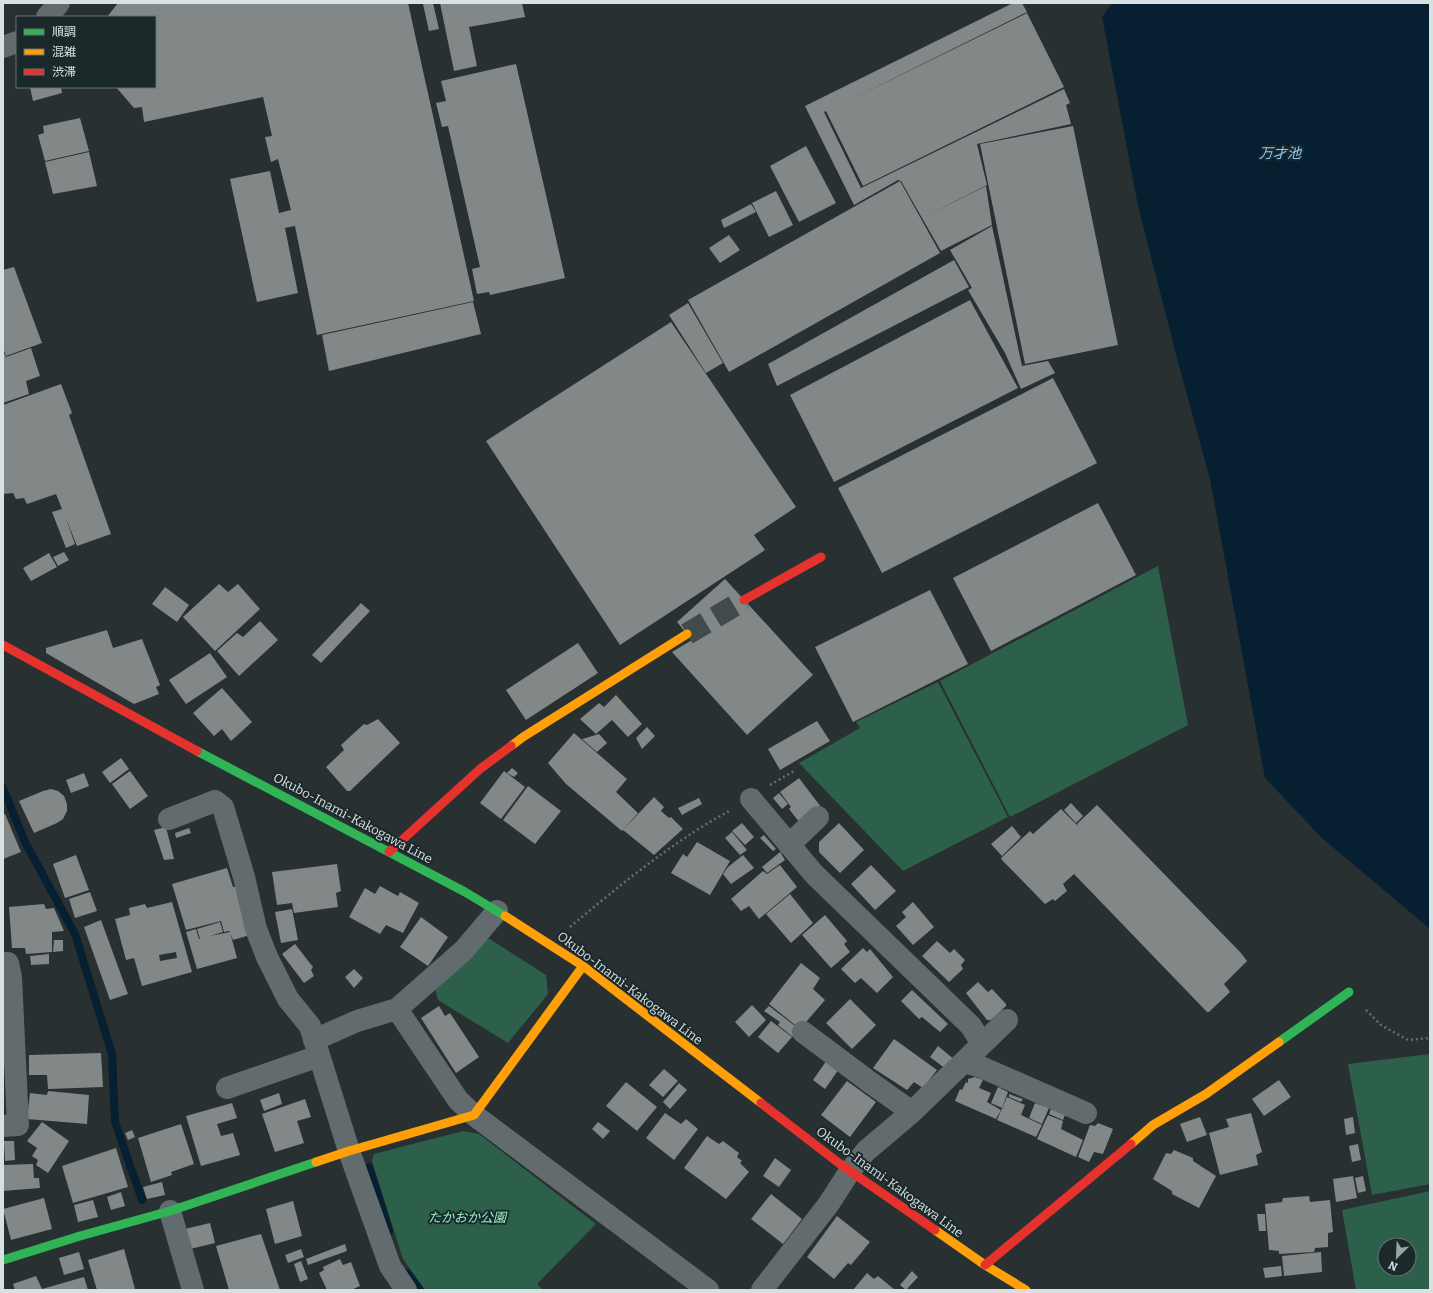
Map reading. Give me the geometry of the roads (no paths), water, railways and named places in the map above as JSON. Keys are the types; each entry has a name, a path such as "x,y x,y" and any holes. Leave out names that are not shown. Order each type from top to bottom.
{"street":[{"path":"48,16 59,3"},
{"path":"3,47 16,42"},
{"path":"744,600 821,557"},
{"path":"389,852 480,769 523,737 687,634"},
{"name":"Okubo-Inami-Kakogawa Line","path":"3,645 169,736 465,892 550,944 583,966 850,1171 985,1265 1026,1290"},
{"path":"751,799 814,874 972,1026 982,1044"},
{"path":"169,819 215,801 223,807 244,877 256,929 267,957 288,999 310,1026 349,1151 390,1266 406,1290"},
{"path":"789,845 818,818"},
{"path":"227,1088 316,1048 357,1021 397,1009 464,950 496,911"},
{"path":"3,963 8,963 11,977 18,1125 3,1126"},
{"path":"3,1260 170,1211 349,1151 474,1115 583,966"},
{"path":"985,1265 1153,1125 1206,1094 1350,992"},
{"path":"397,1009 458,1100 474,1115 708,1290"},
{"path":"762,1290 828,1206 850,1171 866,1151 912,1112 1007,1020"},
{"path":"803,1032 865,1079 912,1112"},
{"path":"964,1062 981,1067 1086,1113"},
{"path":"170,1211 193,1290"}],"water":[{"name":"万才池","path":"1112,3 1430,3 1430,929 1322,838 1265,778 1210,479 1138,206 1102,17"}],"waterway":[{"path":"3,788 25,842 75,934 112,1054 115,1122 142,1200"},
{"path":"369,1167 389,1231"},
{"path":"407,1273 420,1290"}],"tunnel":[{"path":"687,634 744,600"}],"park label":[{"name":"たかおか公園","path":"467,1217"}]}
